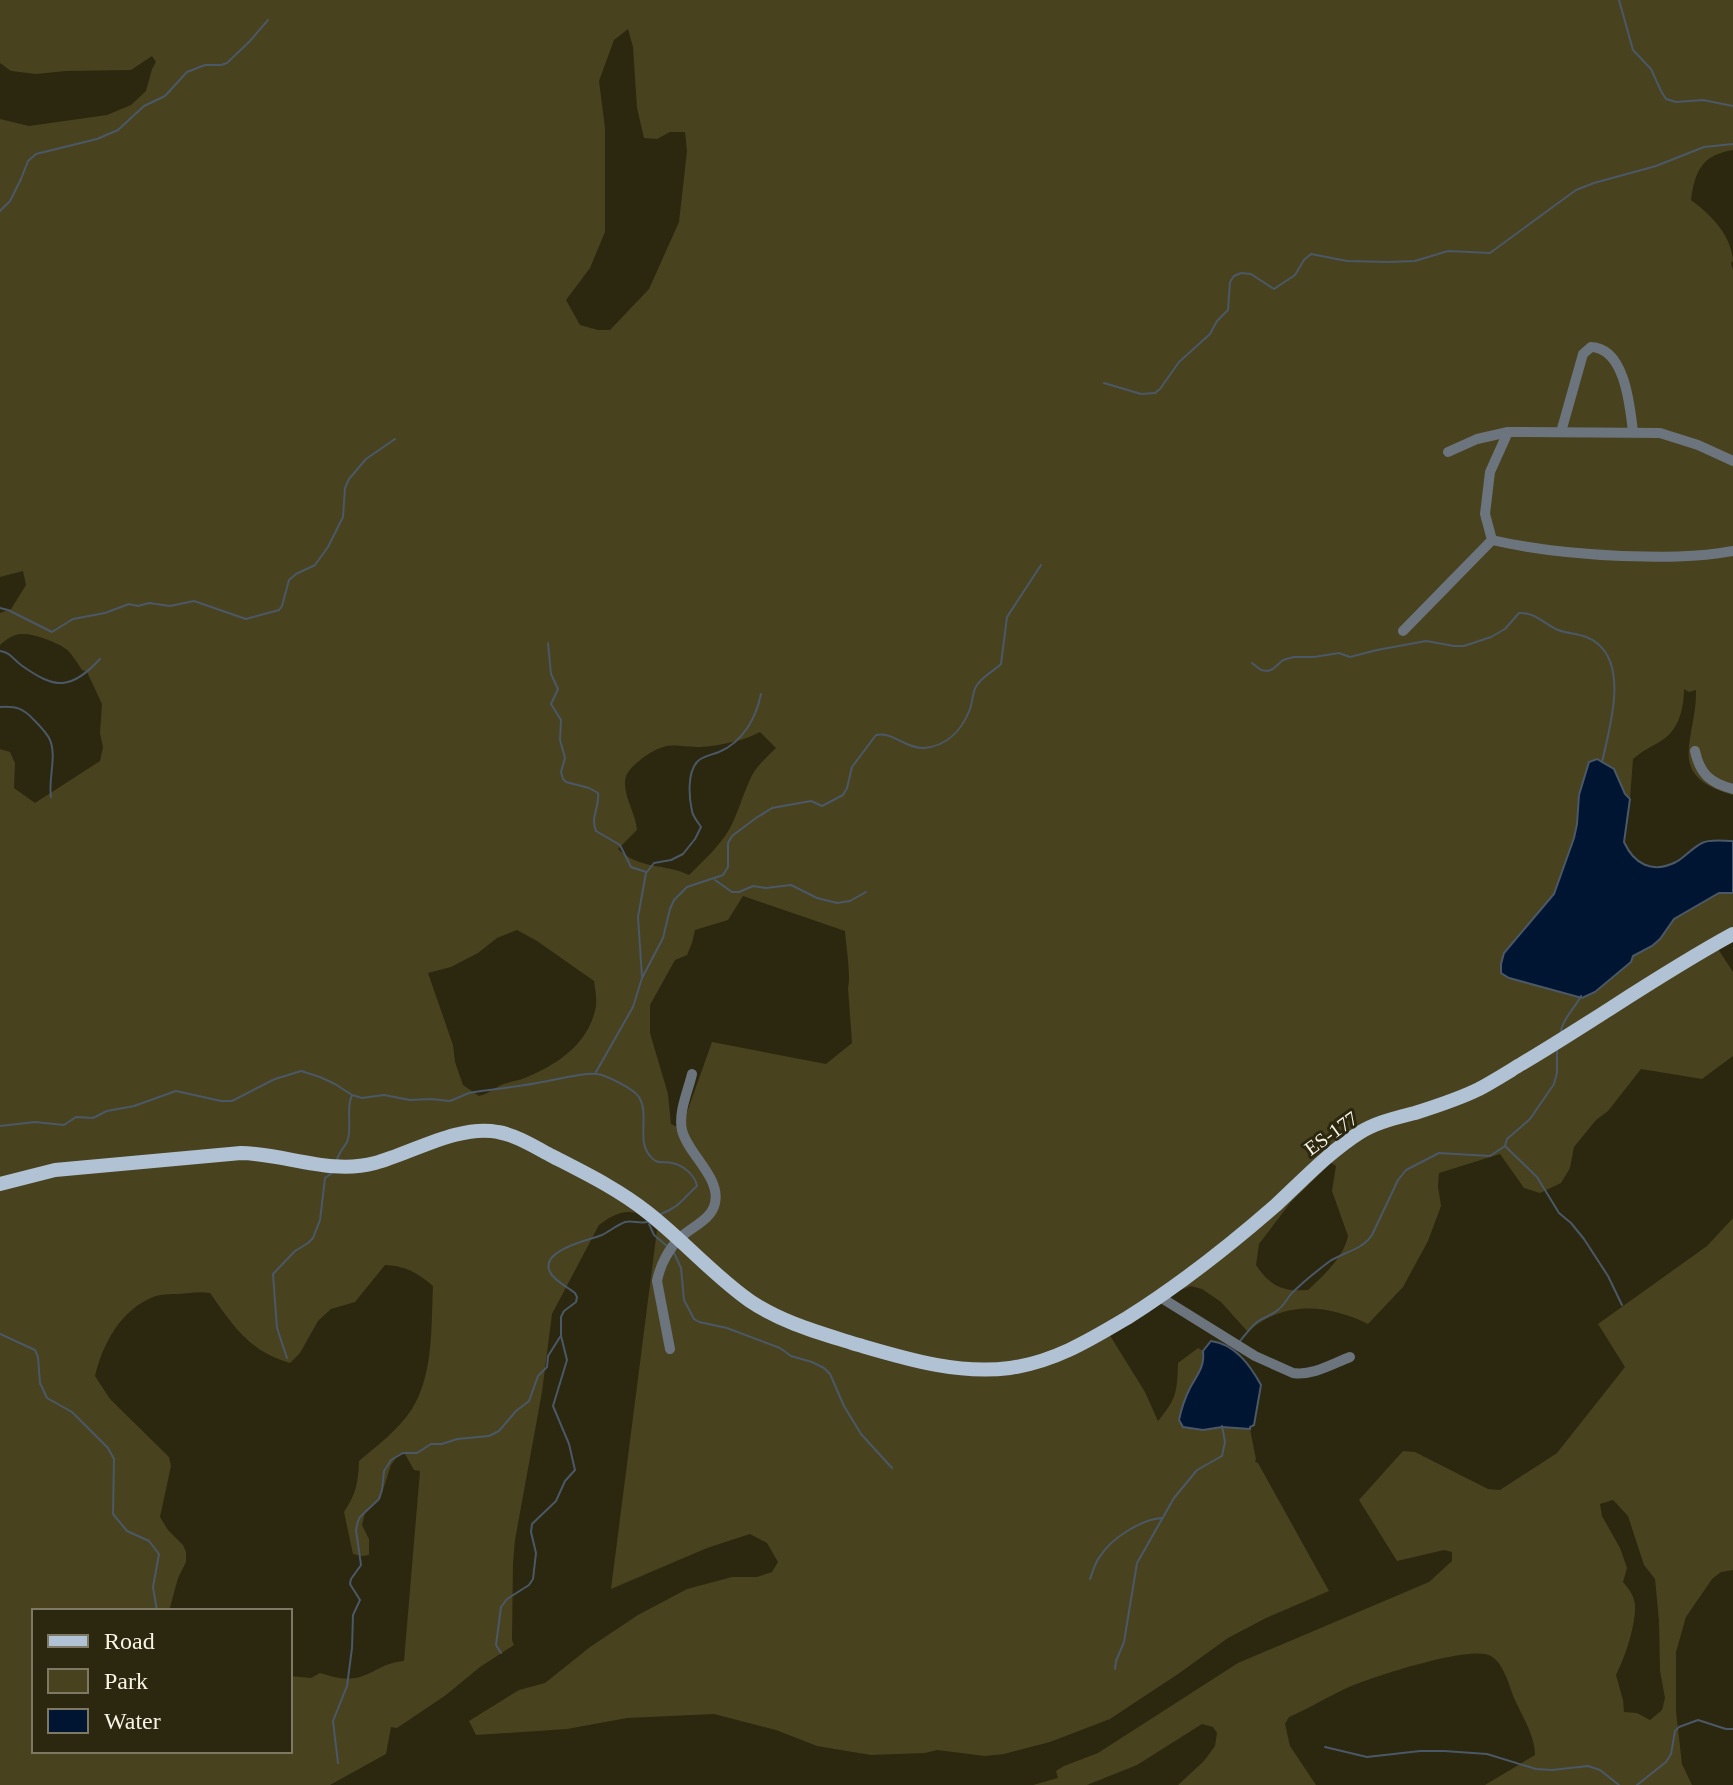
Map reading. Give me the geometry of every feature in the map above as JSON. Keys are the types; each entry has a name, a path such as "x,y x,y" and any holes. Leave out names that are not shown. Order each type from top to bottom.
{"main road":[{"name":"ES-177","path":"0,1184 55,1170 241,1153 260,1153 320,1165 359,1166 386,1160 459,1134 498,1132 613,1187 650,1214 751,1301 776,1316 801,1327 903,1358 969,1370 1013,1367 1051,1358 1088,1342 1160,1297 1227,1248 1323,1161 1364,1129 1480,1089 1733,934"}],"street":[{"path":"1561,432 1583,354 1591,347 1601,348 1613,357 1629,396 1633,432"},
{"path":"1492,540 1485,514 1490,472 1508,432"},
{"path":"1448,452 1477,439 1508,432 1633,432 1660,433 1698,445 1733,461"},
{"path":"1492,540 1521,547 1606,555 1672,557 1733,551"},
{"path":"1403,631 1492,540"},
{"path":"1695,751 1699,769 1720,786 1733,789"},
{"path":"670,1349 657,1281 659,1270 678,1240 709,1215 716,1194 683,1135 681,1125 692,1074"},
{"path":"1160,1297 1255,1356 1293,1373 1311,1372 1350,1357"}],"green space":[{"path":"0,0 1733,0 1733,150 1707,160 1698,173 1691,200 1719,226 1728,242 1733,261 1733,795 1711,787 1698,777 1691,766 1689,754 1696,690 1689,692 1684,689 1681,711 1672,731 1633,759 1630,799 1614,769 1589,762 1579,795 1574,838 1554,894 1504,953 1501,964 1509,978 1583,998 1596,992 1632,961 1633,956 1660,939 1673,919 1719,893 1733,893 1733,940 1718,949 1733,972 1733,1056 1702,1079 1641,1069 1574,1147 1570,1168 1561,1183 1540,1193 1524,1188 1500,1154 1439,1173 1441,1206 1428,1241 1403,1287 1368,1324 1337,1312 1306,1308 1276,1314 1248,1332 1221,1302 1202,1289 1191,1286 1171,1294 1109,1334 1145,1392 1158,1421 1175,1394 1178,1363 1198,1348 1203,1351 1202,1366 1181,1412 1179,1420 1183,1428 1250,1429 1255,1462 1329,1591 1228,1638 1110,1719 1050,1742 1004,1754 985,1756 937,1750 871,1755 817,1746 776,1730 714,1714 627,1718 567,1729 476,1735 469,1721 519,1690 545,1683 590,1647 638,1615 687,1589 732,1577 757,1577 772,1572 778,1562 767,1543 750,1534 707,1548 611,1589 657,1230 639,1214 626,1212 599,1225 552,1314 542,1392 515,1540 514,1645 397,1728 391,1727 386,1754 330,1785 0,1785 0,749 10,752 15,763 14,788 35,803 100,761 103,747 100,733 102,704 87,672 68,651 51,641 28,634 14,636 0,645 0,613 11,609 26,585 23,571 0,577 0,119 29,126 107,115 131,105 146,91 156,62 152,56 131,70 36,74 11,71 0,63","holes":["628,29 633,47 637,108 644,138 657,139 670,132 685,132 687,151 679,222 649,289 610,330 598,330 580,325 566,300 590,268 605,232 605,128 599,81 614,40","760,732 776,748 754,772 726,835 689,875 635,860 618,849 637,830 625,781 628,772 637,763 659,748 711,746","743,896 845,931 852,1043 826,1064 712,1042 681,1129 671,1124 668,1094 650,1033 650,1005 675,960 687,955 695,930 728,920","517,930 594,981 596,1006 587,1031 560,1059 525,1078 479,1096 463,1085 428,973 451,967 478,953 497,938","1331,1163 1336,1166 1332,1191 1348,1236 1338,1259 1308,1290 1278,1286 1256,1265 1259,1244 1291,1202","385,1265 411,1271 433,1286 428,1365 419,1395 401,1423 359,1461 356,1488 344,1512 353,1554 369,1555 369,1539 362,1525 365,1513 380,1499 391,1465 398,1455 405,1454 414,1470 420,1471 404,1661 355,1678 320,1673 311,1678 292,1676 292,1753 32,1753 32,1609 170,1609 186,1562 183,1545 160,1517 171,1466 169,1457 110,1399 95,1376 115,1329 132,1310 153,1297 210,1293 235,1327 253,1345 290,1363 300,1353 318,1321 331,1309 355,1302"]},
{"path":"1733,1218 1733,1570 1721,1572 1712,1579 1686,1617 1676,1652 1676,1711 1682,1764 1692,1785 1485,1785 1535,1755 1530,1733 1503,1669 1491,1656 1480,1653 1444,1658 1378,1676 1289,1717 1285,1724 1290,1746 1316,1785 1178,1785 1215,1746 1217,1733 1213,1727 1202,1724 1137,1765 1087,1785 1033,1785 1058,1778 1056,1771 1098,1753 1238,1663 1429,1582 1452,1561 1452,1552 1444,1550 1397,1561 1359,1500 1403,1451 1415,1452 1488,1489 1500,1490 1557,1453 1625,1367 1598,1324 1707,1246","holes":["1613,1500 1628,1516 1644,1565 1655,1579 1660,1671 1665,1698 1662,1710 1650,1720 1637,1713 1624,1712 1616,1675 1629,1641 1635,1605 1623,1582 1627,1568 1602,1516 1600,1504"]}],"water":[{"path":"1597,759 1614,769 1630,799 1624,842 1633,856 1645,865 1659,867 1676,862 1705,842 1733,841 1733,893 1719,893 1674,919 1652,946 1633,956 1631,962 1595,992 1582,998 1509,978 1501,973 1501,964 1504,953 1554,894 1574,838 1579,795 1589,762"},
{"path":"1211,1341 1234,1351 1247,1363 1261,1385 1254,1425 1250,1429 1222,1427 1203,1430 1183,1427 1179,1420 1186,1396 1202,1366 1203,1351"}],"waterway":[{"path":"1619,0 1633,50 1651,69 1666,99 1676,102 1703,100 1733,106"},
{"path":"0,211 10,201 28,161 36,154 97,139 118,130 144,106 165,96 187,72 205,65 227,63 268,20"},
{"path":"1104,383 1141,394 1155,393 1160,389 1179,362 1210,334 1228,310 1230,282 1241,273 1251,274 1274,289 1295,275 1311,254 1347,261 1389,262 1415,261 1448,251 1490,253 1576,190 1656,166 1704,147 1733,144"},
{"path":"0,608 52,632 73,619 105,613 129,604 170,606 194,601 246,619 279,610 289,580 315,565 328,547 343,517 345,488 349,479 366,459 395,439"},
{"path":"596,1072 633,1007 642,978 663,938 674,900 687,887 723,875 728,867 728,843 732,836 772,808 811,801 822,806 843,795 852,767 876,735 888,735 917,748 932,747 953,736 967,717 977,685 1001,664 1007,617 1041,565"},
{"path":"1252,663 1268,671 1283,660 1294,657 1339,653 1350,657 1426,641 1464,646 1505,629 1519,613 1530,614 1558,630 1589,638 1607,655 1612,668 1614,700 1602,762"},
{"path":"548,643 551,674 558,689 551,704 561,720 560,740 565,758 561,772 563,779 598,793 594,821 596,831 620,845 631,867 646,872"},
{"path":"0,651 44,679 63,683 80,677 100,659"},
{"path":"642,977 638,917 646,873 654,863 683,854 695,839 701,827 690,799 690,779 694,767 702,758 727,748 742,736 756,712 761,694"},
{"path":"0,707 23,710 49,737 53,754 51,797"},
{"path":"715,880 732,892 753,886 791,885 817,898 837,903 850,901 866,892"},
{"path":"1561,1031 1581,996"},
{"path":"1240,1341 1255,1324 1277,1311 1320,1268 1368,1240 1406,1170 1439,1153 1490,1156 1505,1146 1507,1139 1530,1119 1554,1084 1557,1049"},
{"path":"0,1126 35,1122 64,1125 76,1117 93,1118 176,1091 232,1101 275,1079 301,1071 362,1098 384,1095 410,1100 450,1101 469,1093 597,1074 620,1083 639,1097 644,1143 653,1159 680,1166 696,1182 697,1186 681,1202 661,1214"},
{"path":"337,1160 349,1137 352,1095"},
{"path":"1506,1147 1537,1177 1559,1213 1584,1239 1622,1305"},
{"path":"287,1358 277,1328 273,1274 313,1238 320,1220 325,1178 332,1173"},
{"path":"501,1653 496,1645 501,1607 533,1579 536,1553 532,1524 556,1501 565,1481 575,1470 569,1444 553,1406 567,1360 561,1336 561,1317 577,1297 552,1275 549,1264 558,1252 602,1235 622,1223 650,1221"},
{"path":"649,1224 654,1235 667,1246"},
{"path":"674,1253 681,1268 684,1300 694,1319 727,1328 824,1368 861,1434 892,1468"},
{"path":"0,1334 35,1350 40,1383 47,1398 72,1412 108,1448 114,1459 113,1514 127,1531 149,1541 159,1554 153,1587 157,1609"},
{"path":"338,1763 333,1721 347,1686 353,1615 360,1600 350,1584 361,1565 356,1530 360,1517 379,1499 384,1471 391,1460 403,1453 417,1453 431,1444 489,1436 499,1431 529,1401 538,1376 547,1367 548,1356 560,1337"},
{"path":"1115,1669 1124,1642 1137,1563 1174,1498 1197,1470 1222,1456 1225,1442 1222,1426"},
{"path":"1090,1579 1097,1561 1112,1542 1128,1530 1162,1518"},
{"path":"1637,1785 1666,1762 1679,1727 1698,1720 1733,1729"},
{"path":"1325,1747 1367,1757 1444,1751 1487,1754 1536,1769 1588,1766 1600,1770 1619,1785"}]}
